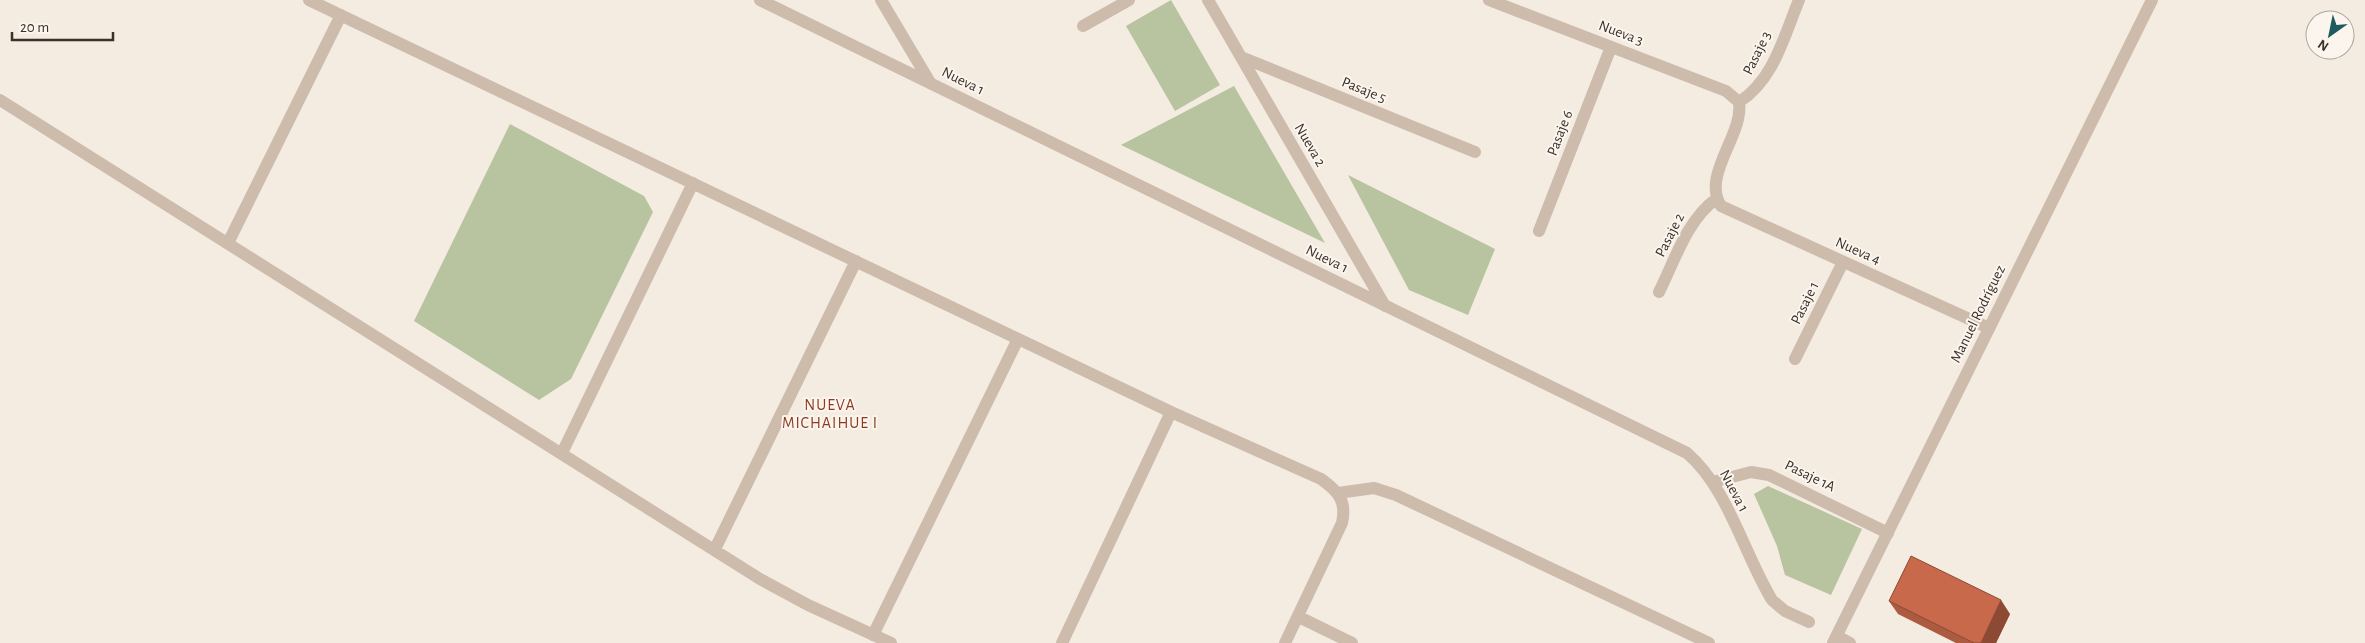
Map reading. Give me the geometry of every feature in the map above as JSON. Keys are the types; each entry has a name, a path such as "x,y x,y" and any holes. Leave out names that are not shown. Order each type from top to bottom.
{"street":[{"path":"309,0 1171,412 1321,479 1338,493 1343,501 1344,512 1342,522 1299,617 1285,643"},
{"name":"Nueva 1","path":"760,0 1687,453 1700,464 1713,482 1772,600 1785,611 1809,622"},
{"path":"881,0 932,84"},
{"path":"1083,26 1129,0"},
{"name":"Nueva 2","path":"1208,0 1385,306"},
{"name":"Nueva 3","path":"1489,0 1726,91 1739,102"},
{"name":"Pasaje 3","path":"1739,102 1758,89 1766,78 1799,0"},
{"name":"Manuel Rodríguez","path":"1835,640 2152,0"},
{"path":"228,243 341,15"},
{"name":"Pasaje 6","path":"1539,230 1611,47"},
{"name":"Pasaje 5","path":"1241,58 1475,152"},
{"path":"0,100 768,584 890,643"},
{"path":"1716,199 1715,183 1738,118 1739,102"},
{"path":"562,453 693,183"},
{"name":"Nueva 4","path":"1716,199 1721,206 1728,210 1989,328"},
{"name":"Pasaje 2","path":"1659,292 1693,224 1707,206 1716,199"},
{"path":"715,549 856,261"},
{"name":"Pasaje 1","path":"1795,359 1843,262"},
{"path":"873,635 1018,339"},
{"path":"1062,643 1171,412"},
{"name":"Pasaje 1A","path":"1713,482 1751,472 1769,474 1888,533"},
{"path":"1338,493 1374,488 1396,495 1709,643"},
{"path":"1299,617 1352,643"},
{"path":"1835,640 1850,643"}],"green space":[{"path":"1171,0 1220,85 1175,111 1126,26"},
{"path":"1234,86 1325,243 1121,145"},
{"path":"510,124 644,196 653,212 571,379 539,400 414,321"},
{"path":"1348,175 1495,249 1468,315 1409,290"},
{"path":"1768,486 1862,529 1831,595 1785,575 1777,546 1754,494"}],"building":[{"path":"1911,556 2001,600 1981,643 1974,643 1889,601"}],"district":[{"name":"NUEVA MICHAIHUE I","path":"830,414"}]}
